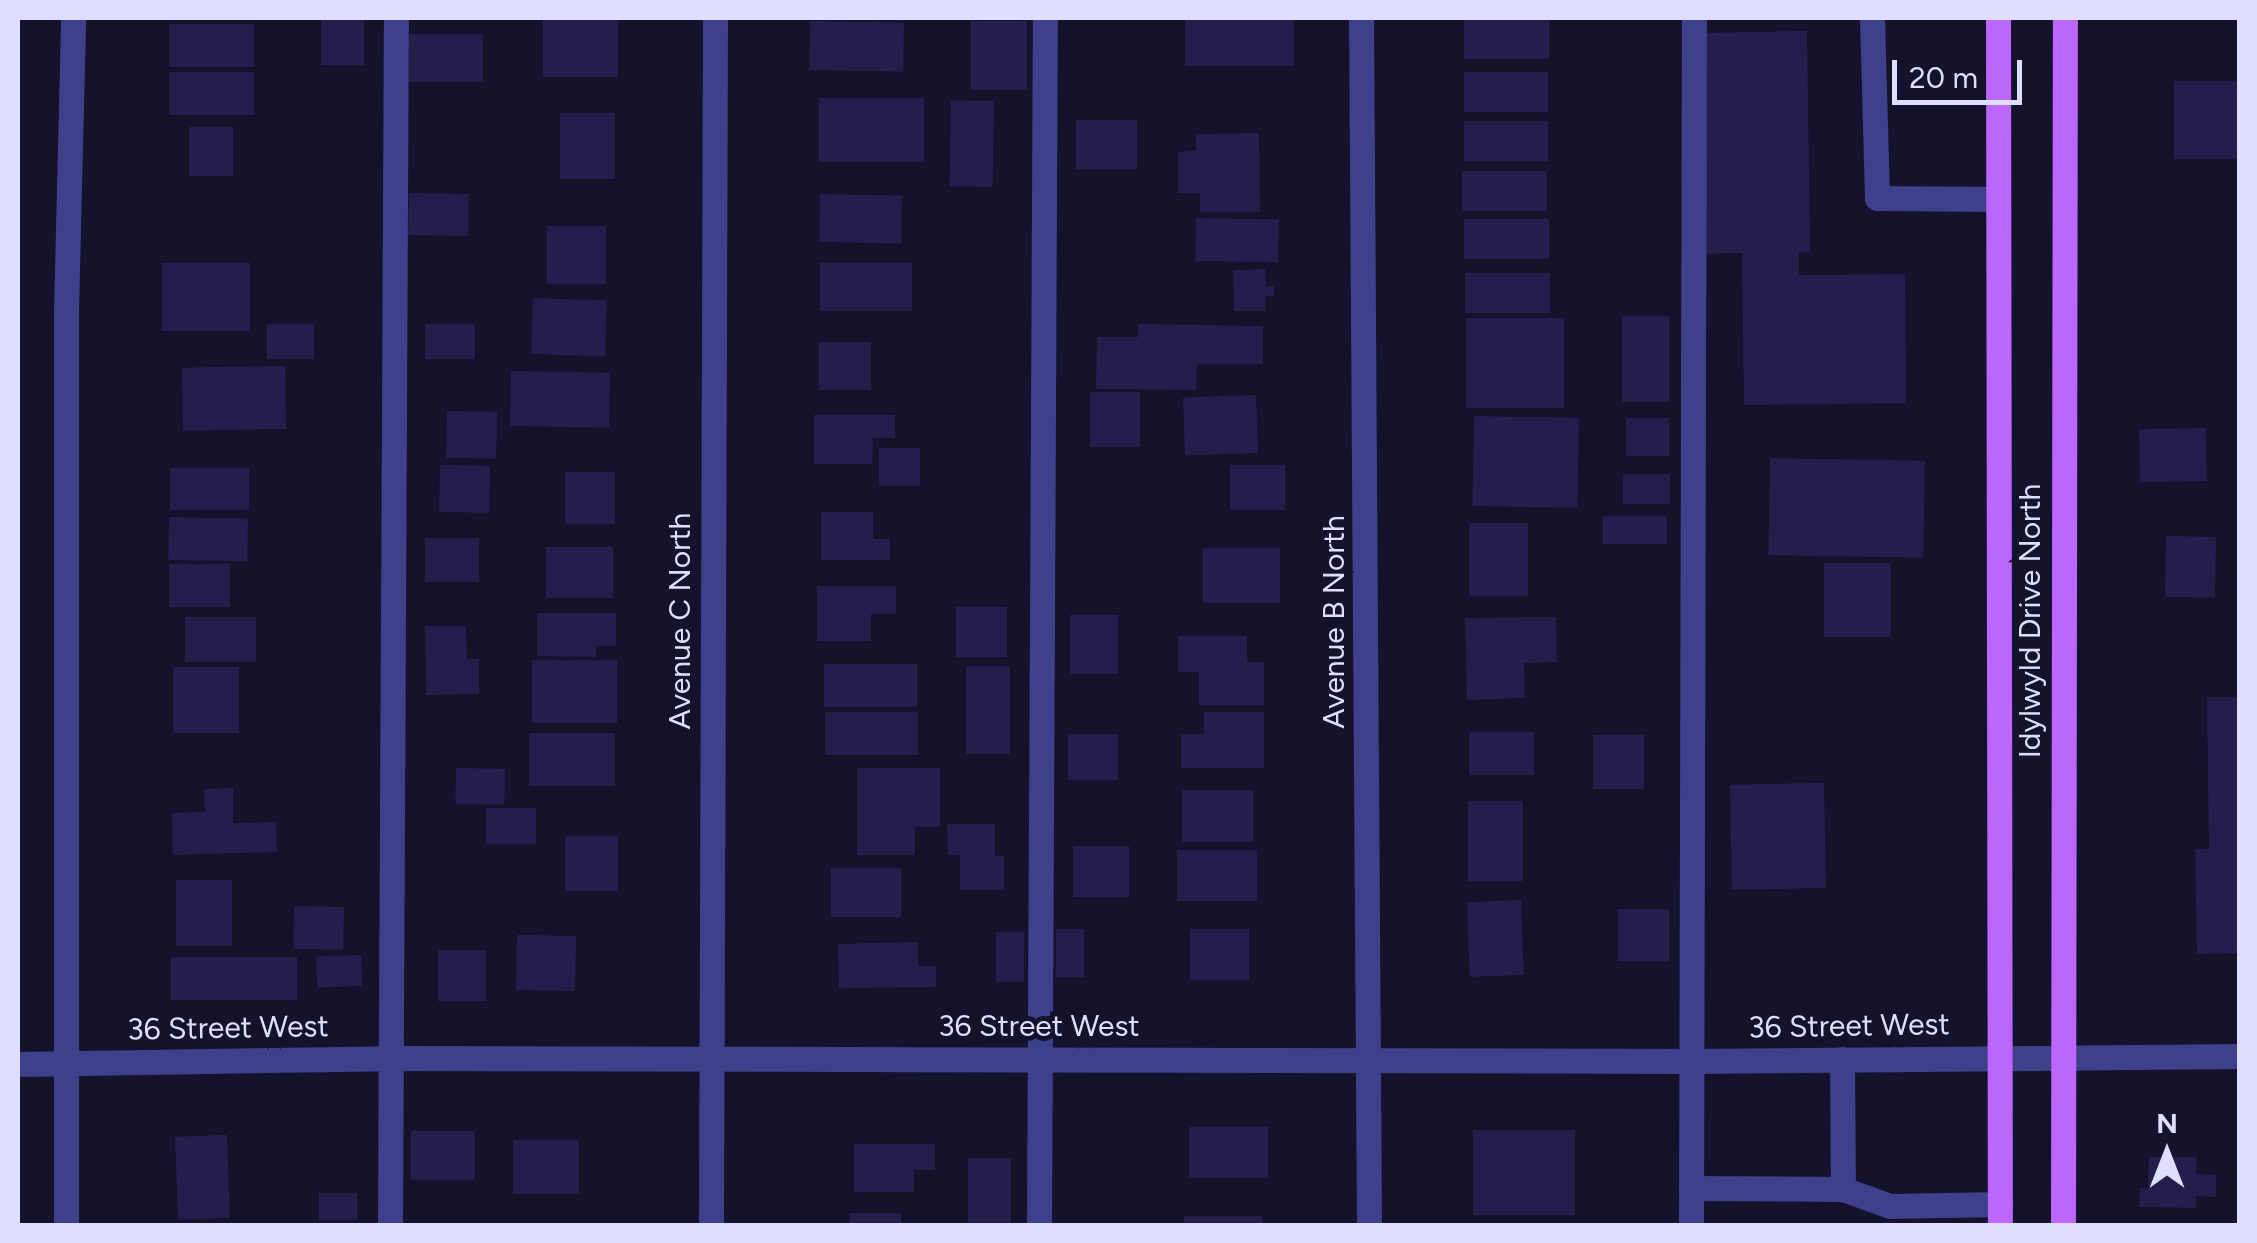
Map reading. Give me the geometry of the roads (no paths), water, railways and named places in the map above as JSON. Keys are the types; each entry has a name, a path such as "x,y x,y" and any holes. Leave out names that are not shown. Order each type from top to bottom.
{"main road":[{"name":"Idylwyld Drive North","path":"1998,18 2000,1215"},
{"name":"Idylwyld Drive North","path":"2063,1226 2060,1056 2065,18"}],"street":[{"path":"66,1226 66,311 73,18"},
{"path":"390,1226 396,18"},
{"name":"Avenue C North","path":"711,1226 715,18"},
{"path":"1039,1226 1045,18"},
{"name":"Avenue B North","path":"1361,18 1369,1226"},
{"path":"1691,1226 1694,18"},
{"path":"1872,18 1877,198 1998,199"},
{"name":"36 Street West","path":"18,1064 389,1058 1691,1060 2240,1056"},
{"path":"1842,1059 1843,1189"},
{"path":"1691,1188 1843,1189 1890,1216 2000,1215"}]}
